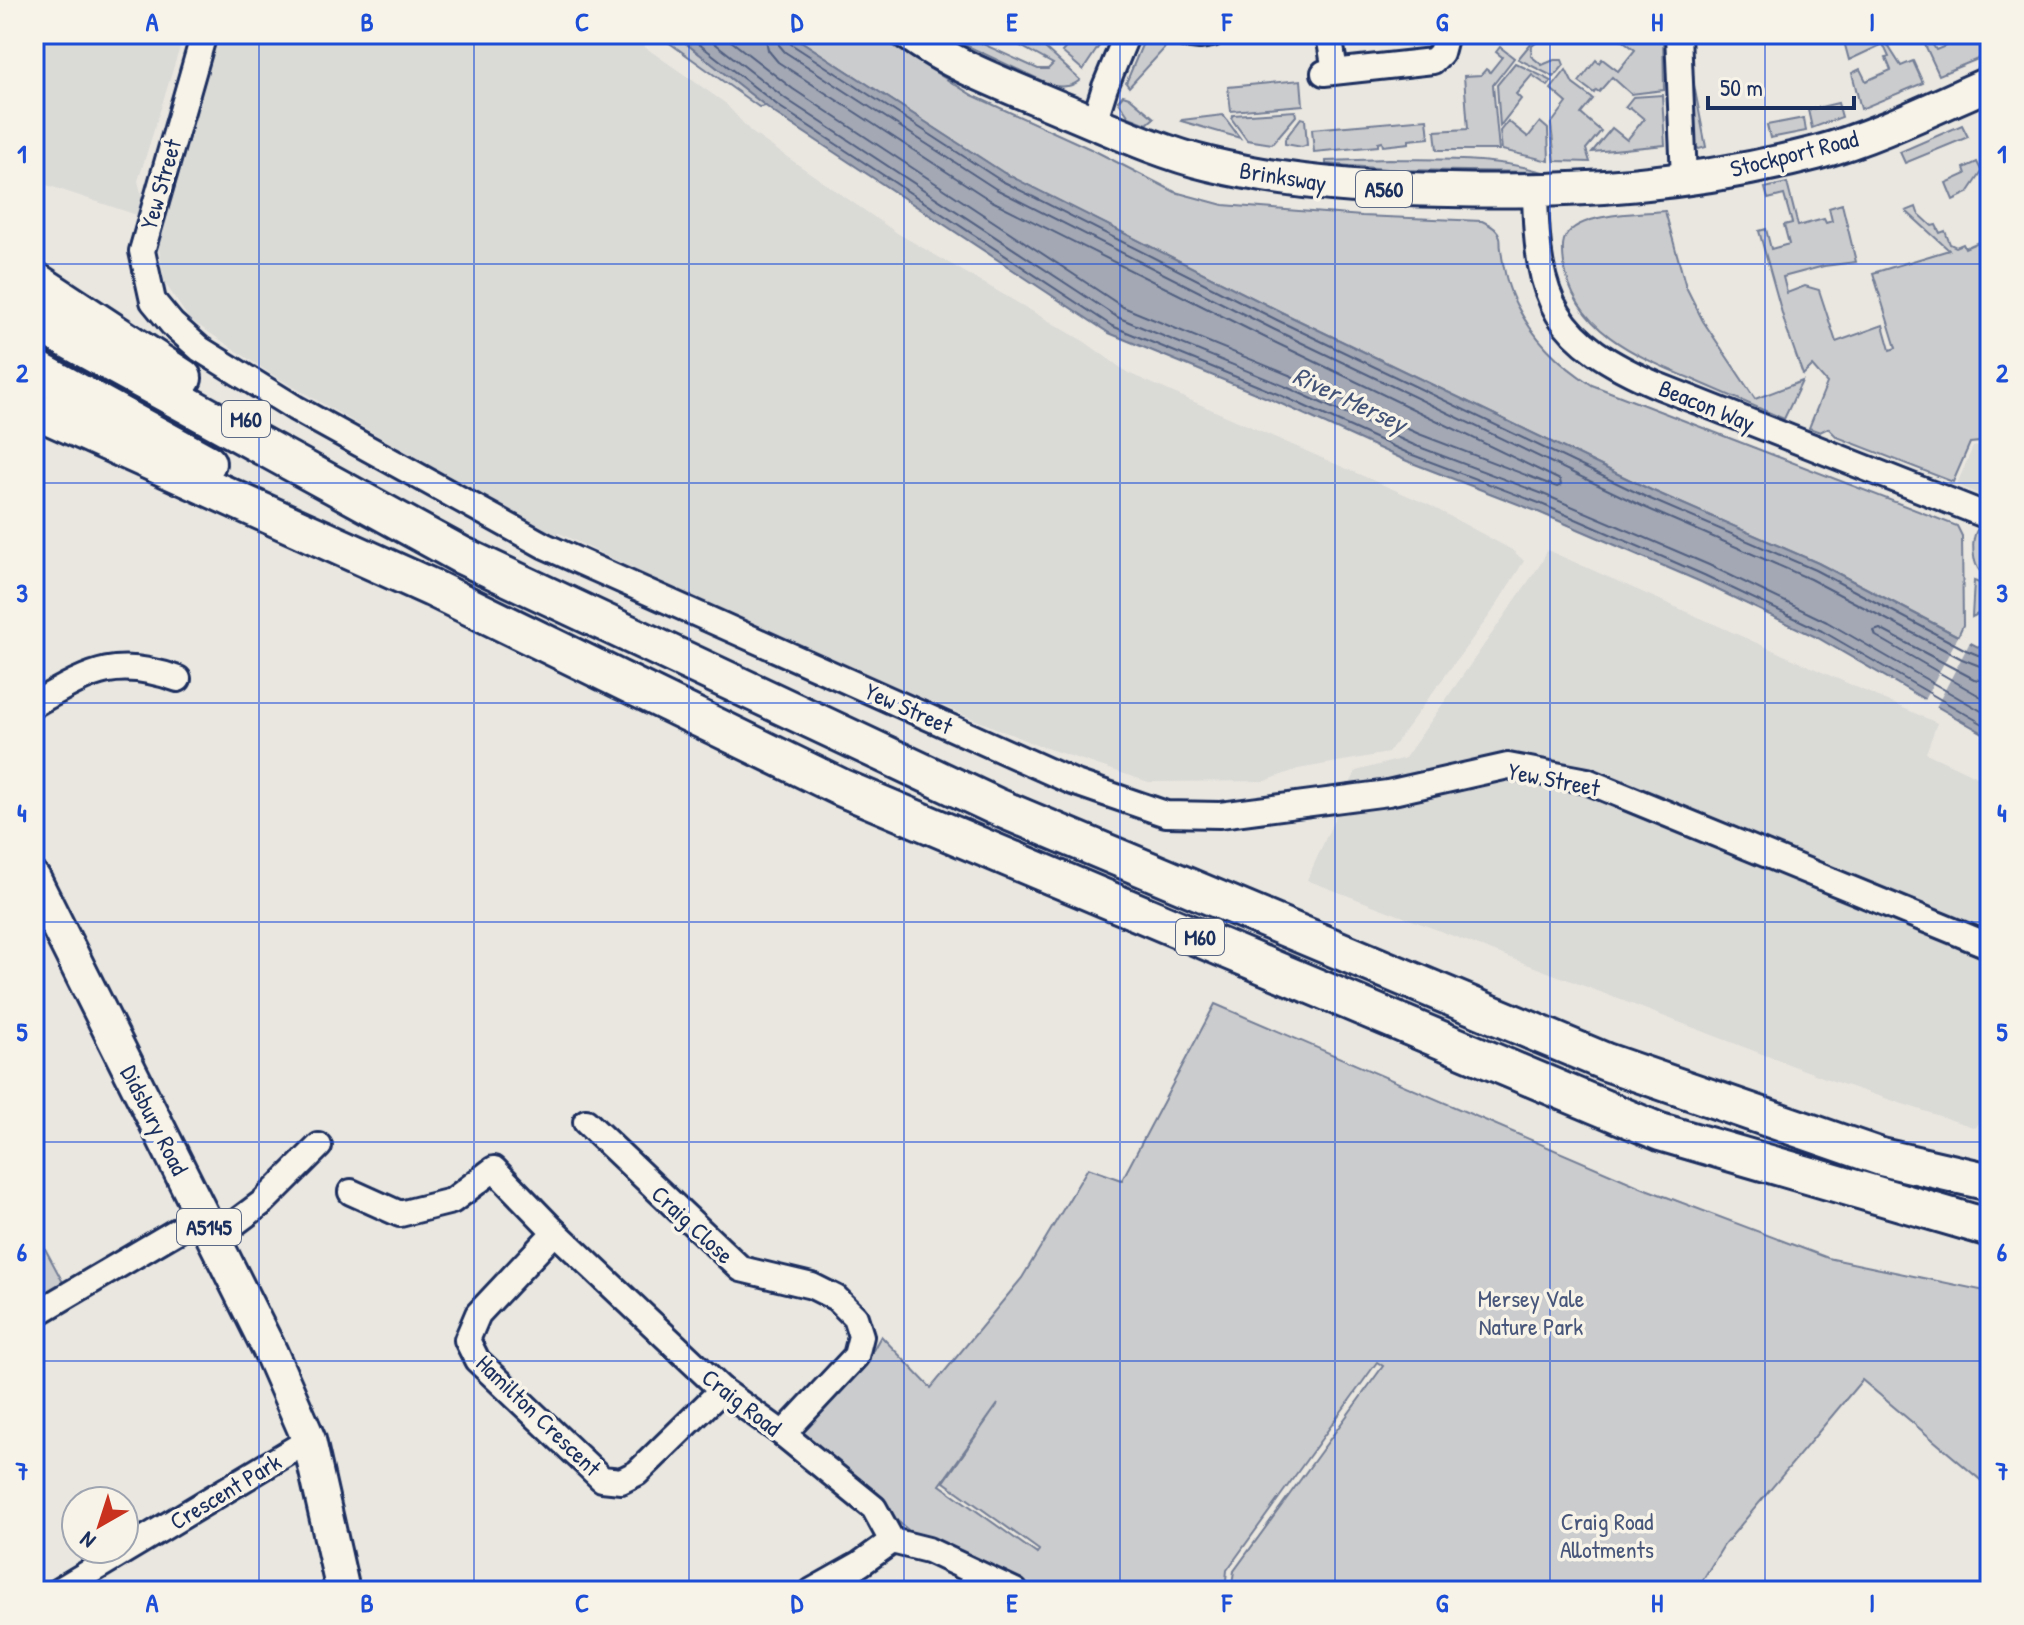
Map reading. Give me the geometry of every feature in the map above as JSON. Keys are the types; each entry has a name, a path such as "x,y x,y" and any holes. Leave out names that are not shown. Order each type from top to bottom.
{"highway":[{"name":"M60","path":"34,280 461,555"},
{"name":"M60","path":"34,321 461,555 995,806 1606,1062 1881,1157 1990,1182"},
{"name":"M60","path":"34,368 432,588"},
{"name":"M60","path":"34,409 432,588 840,787 1660,1132 1990,1228"}],"main road":[{"name":"Brinksway","path":"909,34 948,58 1094,122 1152,146 1208,164 1268,175 1385,189 1535,192 1684,179"},
{"name":"Stockport Road","path":"1684,179 1832,147 1990,83"},
{"name":"Didsbury Road","path":"34,879 42,916 209,1227 271,1353 309,1440 343,1591"}],"street":[{"name":"Yew Street","path":"204,34 142,251 153,301 172,324 214,358 295,408 545,546 1073,782 1166,814 1220,815 1388,793 1508,766 1587,781 1990,946"},
{"path":"1094,122 1127,34"},
{"path":"1330,41 1330,72 1433,61 1441,53 1446,34"},
{"path":"1678,34 1684,179"},
{"name":"Beacon Way","path":"1535,192 1536,244 1542,276 1552,303 1569,329 1596,354 1618,368 1659,386 1990,517"},
{"path":"34,704 89,674 115,667 153,670 178,679"},
{"name":"Craig Close","path":"586,1122 741,1269 812,1286 836,1298 855,1317 861,1336 856,1356 783,1434"},
{"path":"34,1315 263,1202 319,1146"},
{"name":"Craig Road","path":"351,1192 400,1214 452,1201 494,1169 555,1232 722,1390 783,1434 874,1508 892,1541"},
{"name":"Hamilton Crescent","path":"555,1232 478,1314 467,1340 477,1360 602,1479 621,1481 637,1473 722,1390"},
{"name":"Crescent Park","path":"58,1591 309,1440"},
{"path":"812,1591 860,1564 892,1541 928,1550 1015,1591"}],"shaded area":[{"path":"34,34 184,34 138,181 142,197 137,215 47,185 34,187"},
{"path":"217,34 626,34 725,103 751,132 897,233 1085,342 1128,373 1429,505 1512,550 1524,561 1492,612 1388,753 1298,769 1265,781 1149,782 1034,744 764,632 559,533 548,535 417,469 420,460 271,374 189,319 165,283 158,245"},
{"path":"1990,444 1990,500 1957,484 1973,447"},
{"path":"1547,550 1937,723 1926,753 1990,783 1990,1101 1976,1128 1833,1081 1307,880 1356,771 1405,758 1542,562"}],"green space":[{"path":"657,34 674,34 766,106 759,107"},
{"path":"790,34 874,34 972,95 1095,151 1175,192 1223,205 1362,216 1482,221 1499,234 1508,284 1531,328 1548,350 1592,385 1957,526 1962,536 1963,625 1958,636 1818,563 1651,490 1281,312 1004,173"},
{"path":"942,34 961,34 1038,69 1048,69 1053,64 999,34 1033,37 1080,80 1068,86 1053,86"},
{"path":"1621,34 1663,34 1664,90 1631,94 1612,77 1599,92 1596,90 1594,93 1579,82 1596,60 1599,63 1602,59 1618,71 1635,50 1620,38"},
{"path":"1842,34 1901,34 1887,44 1901,66 1913,61 1923,83 1861,109 1852,73 1860,69 1866,81 1891,70 1886,58 1889,57 1883,44 1849,60"},
{"path":"1920,34 1924,34 1927,41 1930,40 1936,50 1960,40 1958,34 1990,34 1990,54 1939,75"},
{"path":"1155,36 1168,41 1129,87 1126,83 1142,45"},
{"path":"1537,36 1531,56 1542,65 1562,60 1564,65 1554,77 1518,59"},
{"path":"1074,38 1099,46 1083,70 1062,52"},
{"path":"1500,47 1514,58 1493,85 1499,150 1437,150 1435,131 1468,129 1464,76 1481,75 1486,69 1490,72 1502,57 1496,52"},
{"path":"1515,63 1552,81 1548,86 1532,75 1516,94 1521,99 1500,126 1497,85"},
{"path":"1566,70 1573,84 1593,99 1581,114 1601,131 1586,149 1590,162 1555,161 1551,124 1567,103 1551,89"},
{"path":"1301,80 1303,105 1231,111 1228,87"},
{"path":"1694,85 1706,147 1699,149 1694,145"},
{"path":"1123,95 1154,118 1147,124 1129,117 1118,101"},
{"path":"1662,95 1665,145 1592,152 1612,128 1627,140 1644,119 1630,107 1625,107 1633,97"},
{"path":"1838,103 1842,117 1812,128 1808,110"},
{"path":"1295,111 1296,116 1272,144 1247,140 1231,118 1233,115"},
{"path":"1223,115 1240,138 1181,121 1182,120"},
{"path":"1301,118 1305,119 1307,145 1285,144 1285,139"},
{"path":"1804,118 1806,131 1770,138 1767,125"},
{"path":"1427,119 1429,138 1409,140 1409,143 1383,146 1382,142 1378,146 1314,152 1312,129"},
{"path":"1508,121 1528,137 1540,122 1548,129 1549,161 1502,150 1500,131"},
{"path":"1962,125 1968,137 1905,163 1900,152"},
{"path":"1326,161 1486,162 1543,172 1400,170 1326,164"},
{"path":"1977,162 1982,172 1968,193 1953,200 1946,183 1966,174 1964,168"},
{"path":"1787,183 1798,226 1824,219 1826,223 1832,221 1829,208 1842,204 1856,262 1824,266 1783,277 1787,293 1805,286 1819,290 1836,342 1883,325 1890,350 1896,348 1873,273 1949,250 1906,211 1916,207 1918,213 1932,226 1936,225 1940,233 1945,231 1950,244 1956,247 1963,244 1965,248 1990,237 1990,441 1970,443 1953,482 1837,437 1828,428 1820,432 1809,428 1827,383 1812,366 1803,375 1759,231 1766,229 1771,249 1789,244 1784,225 1792,223 1784,195 1768,199 1765,188"},
{"path":"1665,211 1686,287 1703,321 1755,399 1802,381 1784,419 1631,351 1595,325 1581,308 1570,288 1564,264 1563,242 1570,231 1594,219"},
{"path":"1977,530 1990,536 1990,551 1981,572 1973,552"},
{"path":"1974,581 1990,587 1990,608 1972,617"},
{"name":"Mersey Vale Nature Park","path":"1215,1004 1643,1188 1828,1258 1990,1292 1990,1488 1862,1380 1724,1545 1696,1591 1231,1591 1234,1571 1383,1366 1377,1362 1227,1570 1225,1591 1029,1591 914,1535 794,1433 862,1370 881,1336 931,1388 1022,1278 1088,1168 1122,1180","holes":["998,1404 944,1482 1039,1550 1037,1554 940,1485"]},
{"path":"34,1228 66,1288 34,1306"}],"water":[{"name":"River Mersey","path":"674,34 790,34 1004,173 1281,312 1651,490 1818,563 1990,653 1990,737 1818,638 1701,582 1536,511 1407,461 1277,402 1109,333 776,114"}],"pier":[{"path":"1960,633 1971,640 1935,709 1923,702"}],"park label":[{"name":"Craig Road Allotments","path":"1607,1535"}]}
